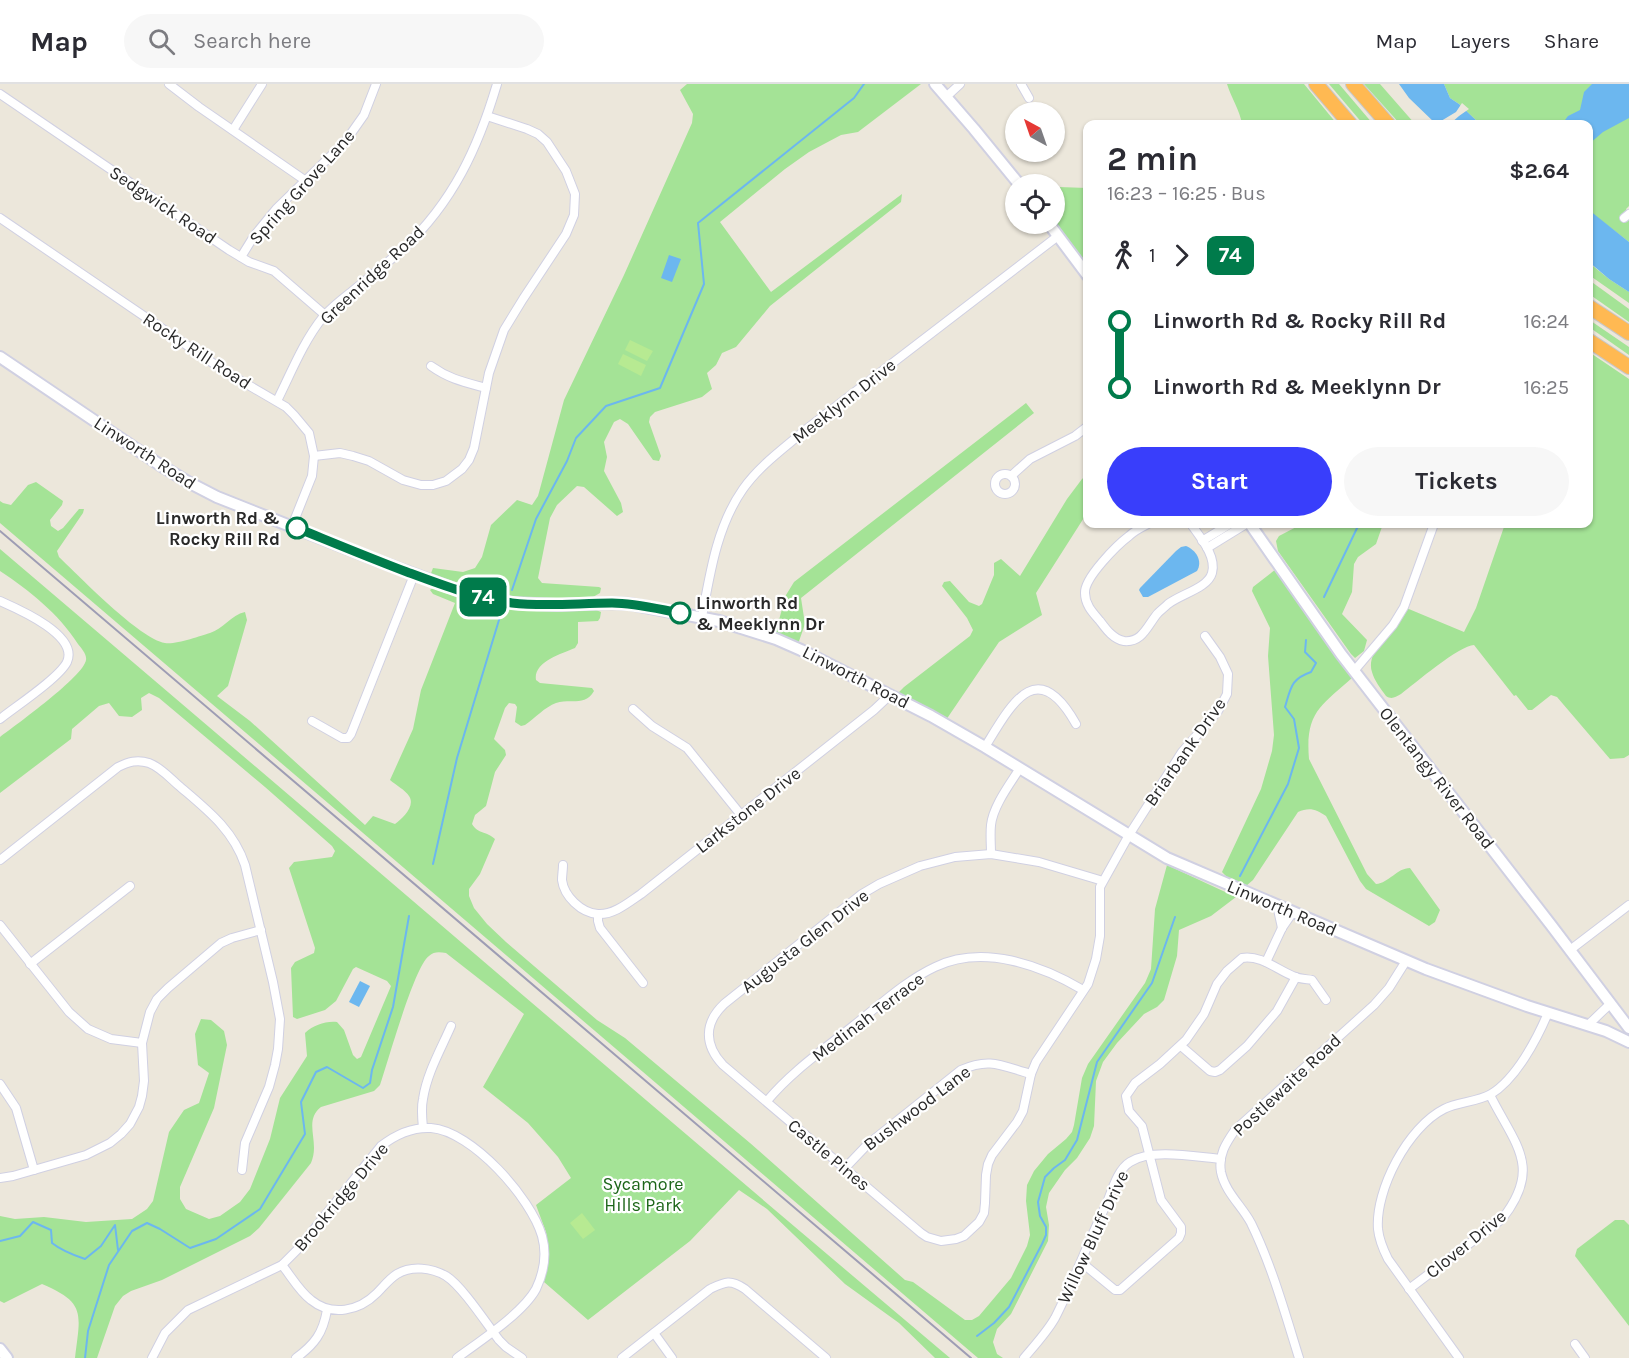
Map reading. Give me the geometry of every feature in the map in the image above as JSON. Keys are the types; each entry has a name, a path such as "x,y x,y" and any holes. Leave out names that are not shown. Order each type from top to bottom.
{"highway":[{"path":"1316,84 1347,120"},
{"path":"1353,84 1384,120"},
{"path":"1593,309 1629,333"},
{"path":"1593,343 1629,367"}],"main road":[{"path":"935,84 1011,174"},
{"path":"1058,236 1083,269"},
{"name":"Linworth Road","path":"0,357 188,482 217,497 468,594 513,603 630,604 702,617 776,639 891,694 985,747 1167,858 1406,961 1588,1025 1629,1042"},
{"name":"Olentangy River Road","path":"1251,528 1354,671 1629,1028"},
{"path":"0,1349 7,1358"}],"street":[{"path":"170,84 199,107 306,181"},
{"path":"232,130 262,84"},
{"name":"Spring Grove Lane","path":"241,257 254,236 277,208 345,142 364,115 376,84"},
{"name":"Greenridge Road","path":"277,402 313,330 325,315 403,248 431,220 459,180 487,116 497,84"},
{"path":"946,97 960,84"},
{"path":"1021,84 1029,98"},
{"name":"Sedgwick Road","path":"0,94 241,257 274,271 325,315"},
{"path":"314,456 340,453 369,460 403,480 421,485 433,485 446,481 462,470 469,460 474,448 489,373 504,330 566,234 574,214 575,194 566,171 547,142 538,134 527,129 487,116"},
{"name":"Rocky Rill Road","path":"0,218 226,372 286,407 309,434 314,456 312,476 292,526"},
{"name":"Meeklynn Drive","path":"702,617 710,571 728,514 743,489 766,464 804,431 1058,236"},
{"path":"431,366 454,380 486,388"},
{"path":"1011,476 1030,459 1083,430"},
{"path":"1141,528 1130,534 1106,560 1087,583 1085,589 1090,609 1107,631 1115,638 1125,641 1138,638 1148,629 1157,614 1171,602 1209,580 1213,564 1205,544 1194,528"},
{"path":"1205,544 1225,528"},
{"path":"1205,544 1239,528"},
{"path":"1354,671 1393,626 1404,607 1433,528"},
{"path":"312,721 342,738 348,738 351,734 414,575"},
{"path":"0,601 44,622 61,639 68,653 67,662 55,676 0,719"},
{"name":"Briarbank Drive","path":"1103,881 1129,835 1182,752 1218,711 1227,694 1228,674 1220,657 1205,636"},
{"path":"985,747 1009,708 1028,692 1036,689 1044,689 1056,696 1076,724"},
{"name":"Larkstone Drive","path":"598,914 621,907 641,894 874,710 891,694"},
{"path":"633,709 652,726 687,748 741,815"},
{"path":"0,860 127,762 149,763 159,768 211,812 231,836 240,850 245,865 280,1019 278,1049 269,1087 245,1143 242,1170"},
{"path":"991,854 993,816 1020,768"},
{"name":"Augusta Glen Drive","path":"710,1042 709,1029 724,1004 862,894 901,873 936,861 991,854 1039,862 1103,881"},
{"path":"563,865 562,880 567,893 573,901 588,911 598,914 600,928 643,983"},
{"path":"1031,1074 1043,1050 1092,974 1100,936 1099,893 1103,881"},
{"path":"30,964 130,886"},
{"path":"1277,905 1281,928"},
{"path":"1570,950 1629,905"},
{"path":"1266,962 1281,928 1293,912"},
{"path":"0,925 69,1012 88,1029 111,1039 142,1043"},
{"path":"0,1178 86,1155 110,1143 121,1134 139,1107 142,1096 144,1080 142,1043 150,1012 157,999 221,943 261,930"},
{"name":"Medinah Terrace","path":"767,1101 784,1081 828,1046 906,985 937,966 963,959 994,957 1049,972 1083,990"},
{"path":"1081,1262 1114,1290 1120,1290 1179,1238 1181,1227 1161,1200 1142,1126 1129,1112 1126,1096 1135,1083 1181,1046 1204,1014 1217,984 1238,960 1246,957 1266,962 1296,978 1312,980 1326,1000"},
{"name":"Postlewaite Road","path":"1221,1159 1223,1148 1235,1130 1374,1005 1389,988 1406,961"},
{"path":"1181,1046 1210,1071 1220,1070 1247,1046 1277,1011 1296,978"},
{"path":"1588,1025 1610,1004"},
{"path":"1459,1358 1388,1259 1381,1245 1378,1212 1383,1191 1405,1147 1432,1117 1444,1109 1491,1095 1509,1079 1527,1053 1548,1012"},
{"path":"452,1026 425,1088 423,1128 442,1130 452,1134 483,1155 517,1191 533,1216 542,1235 545,1252 544,1268 535,1290 517,1312 458,1358"},
{"name":"Castle Pines","path":"710,1042 714,1055 723,1065 927,1237 941,1241 964,1236 979,1222 984,1213 988,1164 1023,1111 1031,1074"},
{"name":"Bushwood Lane","path":"845,1168 867,1145 961,1071 976,1064 992,1063 1031,1074"},
{"path":"0,1084 16,1108 34,1170"},
{"name":"Clover Drive","path":"1409,1289 1502,1219 1518,1195 1523,1177 1521,1155 1491,1095"},
{"name":"Brookridge Drive","path":"152,1358 165,1333 188,1310 282,1264 298,1249 381,1146 396,1136 423,1128"},
{"name":"Willow Bluff Drive","path":"1024,1358 1053,1320 1121,1172 1129,1163 1150,1155 1221,1159"},
{"path":"1221,1159 1221,1173 1226,1185 1250,1222 1264,1252 1299,1358"},
{"path":"282,1264 312,1301 327,1310 337,1311 358,1306 376,1294 397,1274 412,1269 435,1271 451,1280 506,1347 522,1358"},
{"path":"622,1358 710,1289 724,1282 732,1282 739,1285 825,1358"},
{"path":"296,1358 319,1336 327,1310"},
{"path":"654,1333 672,1358"},
{"path":"1575,1344 1585,1358"}],"green space":[{"path":"687,84 921,84 858,132 841,135 809,152 720,222 771,292 902,194 901,202 770,306 736,347 722,353 716,365 707,373 712,389 702,397 655,412 650,417 649,422 661,456 659,461 653,460 628,424 620,419 614,422 604,442 607,457 604,471 621,503 623,512 617,516 584,487 577,486 557,505 550,518 538,578 542,583 599,587 601,588 600,593 593,597 560,599 514,598 478,591 430,576 433,568 463,572 475,568 482,557 491,525 517,500 532,505 538,496 564,400 624,275 692,123 693,114 680,90"},
{"path":"1227,84 1304,84 1334,120 1241,120"},
{"path":"1329,84 1339,84 1370,120 1360,120"},
{"path":"1364,84 1380,84 1412,120 1396,120"},
{"path":"1444,84 1629,84 1629,206 1626,209 1629,216 1629,242 1593,214 1593,120 1476,120 1450,98"},
{"path":"1065,187 1083,188 1083,262 1063,234 1065,234"},
{"path":"1593,266 1629,292 1629,303 1593,278"},
{"path":"1593,283 1629,309 1629,322 1593,297"},
{"path":"1593,322 1629,347 1629,355 1593,330"},
{"path":"630,340 653,351 647,361 625,350"},
{"path":"623,354 646,365 641,376 618,364"},
{"path":"1593,355 1629,379 1629,755 1624,758 1610,759 1557,697 1551,695 1532,710 1528,710 1516,695 1514,696 1474,645 1448,658 1401,694 1394,698 1386,696 1373,675 1371,665 1376,647 1404,607 1464,632 1476,608 1504,528 1593,528"},
{"path":"1026,403 1034,413 801,598 805,624 798,644 775,634 786,595 794,582"},
{"path":"1082,479 1083,519 1036,593 1042,615 999,642 946,720 898,693 970,636 973,630 967,618 942,586 944,582 950,581 969,602 979,606 982,604 994,575 994,563 1001,559 1020,576 1067,499"},
{"path":"36,482 63,501 50,520 51,526 58,531 79,509 84,509 57,551 59,557 110,606 141,631 165,643 181,642 215,631 235,616 245,612 247,620 228,686 217,696 250,721 365,825 373,816 395,824 404,816 411,804 407,794 390,780 413,729 421,690 455,603 433,594 430,590 434,587 478,600 523,609 584,608 601,612 598,621 578,622 578,643 575,648 543,664 536,674 536,680 540,683 592,688 594,691 590,696 582,701 556,703 521,726 515,722 517,707 515,704 509,703 505,708 494,739 505,750 506,755 495,772 486,806 475,815 472,824 477,830 495,839 480,874 469,889 474,908 506,942 597,1020 625,1038 750,1143 905,1280 913,1282 965,1320 972,1320 979,1316 1011,1278 1030,1235 1026,1201 1027,1185 1034,1171 1048,1154 1072,1132 1082,1078 1088,1064 1145,983 1151,969 1155,909 1167,865 1236,897 1211,916 1179,930 1177,956 1164,1000 1144,1014 1103,1062 1096,1081 1094,1126 1090,1138 1049,1193 1046,1207 1049,1225 1048,1241 1011,1314 997,1329 993,1342 997,1354 1003,1358 978,1358 0,523 0,501 11,505 28,485"},
{"path":"1294,528 1382,528 1376,544 1358,557 1354,564 1352,592 1342,614 1367,640 1364,651 1355,658 1278,551 1276,541 1279,536"},
{"name":"Sycamore Hills Park","path":"0,549 950,1358 935,1358 899,1323 845,1284 767,1209 739,1190 690,1241 588,1320 544,1282 549,1258 546,1232 536,1205 571,1178 558,1157 528,1123 483,1087 524,1014 446,953 439,952 429,956 416,978 380,1085 374,1091 321,1107 317,1111 312,1126 314,1150 311,1163 250,1236 162,1280 123,1296 115,1306 97,1358 75,1358 79,1320 77,1312 74,1304 57,1291 42,1284 4,1303 0,1301 0,1216 15,1219 44,1217 86,1222 132,1219 147,1209 153,1201 169,1132 184,1110 199,1103 209,1073 198,1065 195,1034 201,1019 211,1020 224,1031 227,1045 214,1108 180,1187 180,1199 186,1209 209,1219 220,1216 240,1202 250,1189 270,1139 280,1098 307,1056 305,1033 320,1024 337,1022 344,1030 353,1055 357,1059 361,1057 391,986 387,981 356,967 336,1001 325,1010 297,1019 293,1017 291,968 295,962 314,953 315,948 289,868 294,862 332,857 335,851 265,787 159,698 149,693 141,698 142,710 132,717 119,716 109,703 99,706 72,729 71,739 0,793 0,737 34,712 74,677 86,658 84,651 62,622 33,595 0,571"},
{"path":"1276,569 1353,677 1324,703 1313,720 1308,743 1309,759 1367,874 1376,884 1401,870 1410,868 1440,910 1435,922 1429,926 1366,889 1326,816 1316,810 1298,812 1253,880 1246,886 1222,872 1261,789 1272,751 1274,735 1268,656 1270,628 1252,591 1253,587"},
{"path":"582,1213 595,1230 583,1239 570,1223"},
{"path":"1615,1220 1624,1220 1629,1225 1629,1326 1575,1256 1577,1249"}],"water":[{"path":"1399,84 1444,84 1450,98 1476,120 1432,120 1409,98"},
{"path":"1592,84 1629,84 1629,118 1603,132 1593,141 1593,120 1565,120 1580,110 1584,92"},
{"path":"1593,213 1629,242 1629,292 1593,265"},
{"path":"669,255 681,259 672,282 661,278"},
{"path":"1186,546 1198,556 1197,571 1148,597 1143,597 1140,588 1176,551"},
{"path":"360,981 370,986 359,1007 349,1002"}],"pier":[{"path":"1462,103 1469,109 1454,120 1443,120 1456,112"}],"waterway":[{"path":"512,590 536,519 567,461 576,438 606,406 660,388 704,284 698,223 854,98 864,84"},
{"path":"1324,597 1357,528"},
{"path":"433,864 457,758 499,620"},
{"path":"1240,876 1288,784 1299,748 1294,719 1285,707 1293,685 1299,678 1311,672 1316,663 1305,652 1306,640"},
{"path":"85,1358 88,1331 109,1265 132,1231 147,1223 190,1248 216,1239 260,1209 305,1134 301,1102 316,1072 327,1067 363,1088 370,1083 372,1070 393,1007 409,916"},
{"path":"977,1336 1009,1307 1042,1244 1046,1235 1046,1227 1040,1216 1038,1202 1045,1177 1065,1160 1077,1140 1097,1062 1152,983 1175,917"},
{"path":"0,1241 20,1236 33,1222 51,1230 52,1243 56,1246 85,1259 101,1246 115,1225 118,1250"}],"railway":[{"path":"0,531 971,1358"}],"bus line":[{"name":"74","path":"297,528 434,582 489,599 513,603 557,605 630,604 680,613"}],"place":[{"name":"Linworth Rd & Rocky Rill Rd","path":"297,528"},
{"name":"Linworth Rd & Meeklynn Dr","path":"680,613"}]}
